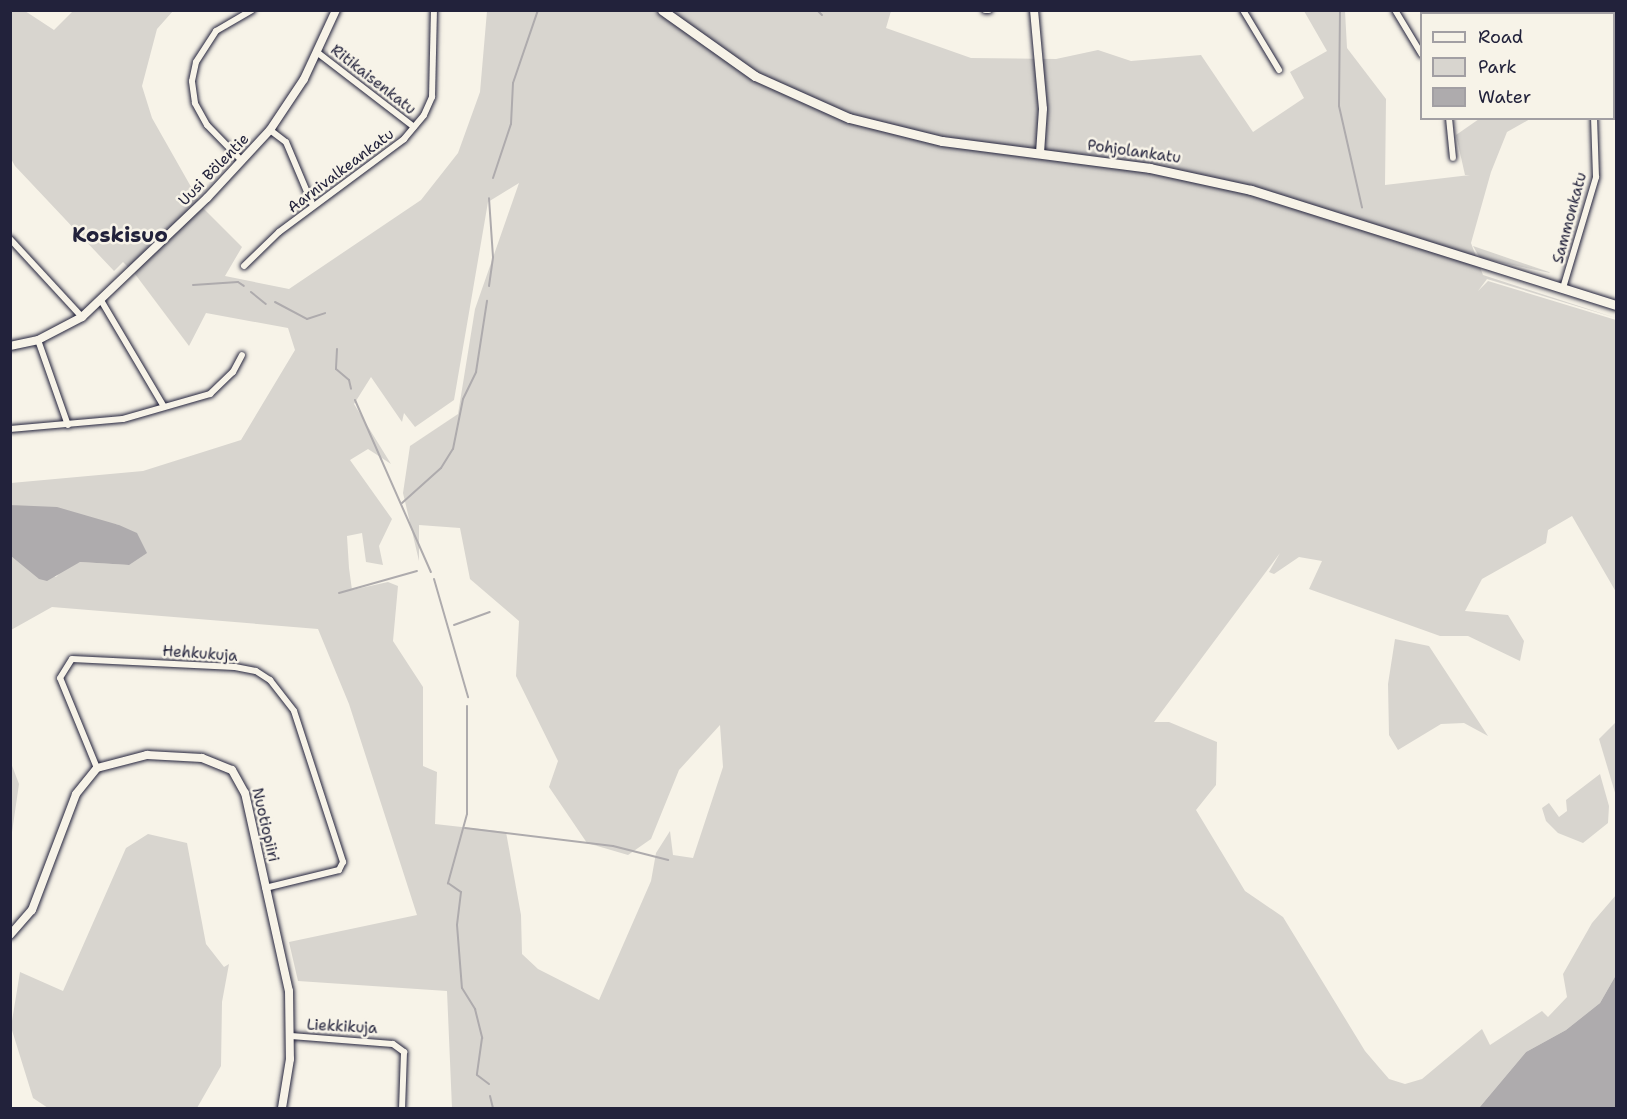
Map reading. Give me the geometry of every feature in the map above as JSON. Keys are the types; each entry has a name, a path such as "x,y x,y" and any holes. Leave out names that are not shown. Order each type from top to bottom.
{"main road":[{"name":"Pohjolankatu","path":"662,10 755,76 839,114 942,141 1186,174 1251,190 1617,305"}],"street":[{"path":"242,161 207,125 195,103 192,81 196,62 216,31 252,10"},
{"name":"Aarnivalkeankatu","path":"244,266 313,206 361,173 414,127 432,97 434,10"},
{"path":"1034,10 1043,109 1040,153"},
{"path":"1243,10 1279,70"},
{"path":"1395,10 1420,52"},
{"name":"Uusi Bölentie","path":"10,346 38,340 82,317 102,302 242,161 270,130 318,52 334,11"},
{"name":"Ritikaisenkatu","path":"318,52 414,127"},
{"path":"1449,120 1453,158"},
{"name":"Sammonkatu","path":"1563,288 1596,177 1594,120"},
{"path":"270,130 286,142 313,206"},
{"path":"10,239 46,272 82,317"},
{"path":"102,302 163,405"},
{"path":"38,340 68,425"},
{"path":"10,429 123,419 163,405 217,391 242,355"},
{"name":"Hehkukuja","path":"97,768 60,678 72,658 235,667 256,671 270,680 294,711 343,862 339,870 266,888"},
{"name":"Nuotiopiiri","path":"97,768 147,755 202,758 232,770 245,793 288,991 291,1036 282,1108"},
{"path":"10,935 32,910 73,800 97,768"},
{"name":"Liekkikuja","path":"291,1036 393,1044 404,1052 402,1108"}],"green space":[{"path":"11,11 25,11 54,30 73,11 173,11 157,29 142,86 152,118 203,208 242,247 225,276 289,289 421,200 458,153 480,92 487,11 891,11 886,28 971,58 1056,59 1098,50 1131,61 1201,55 1253,132 1304,98 1290,72 1327,51 1304,11 1345,11 1347,48 1386,99 1385,185 1470,175 1465,175 1456,135 1478,120 1528,120 1507,132 1491,172 1471,243 1483,275 1616,318 1487,279 1478,291 1488,281 1616,320 1616,592 1572,516 1548,530 1546,543 1482,579 1465,611 1508,615 1524,641 1520,661 1468,636 1440,636 1309,589 1322,561 1299,557 1274,574 1269,572 1280,553 1154,722 1169,722 1217,742 1216,785 1196,810 1245,891 1283,917 1365,1051 1389,1079 1405,1084 1422,1079 1482,1029 1490,1045 1542,1011 1548,1017 1567,997 1563,974 1592,923 1616,895 1616,975 1600,1003 1566,1030 1526,1052 1479,1108 452,1108 447,991 298,981 289,942 417,915 349,704 318,629 52,607 11,630 10,556 56,577 66,566 80,562 129,565 119,525 11,505 11,483 143,471 241,440 295,350 288,328 206,313 189,346 135,274 123,262 114,271 15,166 10,157","holes":["519,183 475,309 458,414 410,446 403,493 419,561 419,525 460,528 470,579 519,621 516,676 558,761 549,787 587,843 628,855 651,839 679,770 720,725 723,767 693,858 673,855 670,831 656,853 651,881 599,1000 538,969 522,954 521,915 506,832 435,824 437,772 423,766 423,687 393,641 398,586 388,582 352,590 349,568 347,536 362,533 366,562 383,565 379,546 392,519 350,460 368,449 391,464 354,404 371,377 402,422 404,413 415,427 454,400 488,202"]},
{"path":"1473,246 1549,272 1550,273 1480,258"},
{"path":"1395,639 1429,646 1488,736 1464,723 1441,724 1398,750 1389,735 1388,684"},
{"path":"1616,722 1616,796 1599,739"},
{"path":"11,763 19,784 11,839"},
{"path":"1600,774 1609,806 1608,823 1583,843 1558,833 1546,821 1542,808 1549,803 1559,817 1567,811 1566,800"},
{"path":"148,834 187,843 206,944 224,967 229,964 222,1002 221,1066 197,1108 48,1108 33,1098 11,1027 20,972 63,991 126,848"}],"water":[{"path":"10,505 57,507 119,525 137,533 147,553 129,565 80,562 47,581 39,579 11,556"},
{"path":"1616,975 1616,1108 1479,1108 1526,1052 1566,1030 1600,1003"}],"waterway":[{"path":"493,178 511,124 513,83 538,10"},
{"path":"817,10 822,15"},
{"path":"1340,10 1339,106 1362,207"},
{"path":"489,198 493,257 489,286"},
{"path":"193,285 238,282 244,286"},
{"path":"251,292 266,304"},
{"path":"402,503 441,468 453,449 463,399 476,372 487,301"},
{"path":"275,302 307,319 325,313"},
{"path":"337,349 336,369 349,380 351,389"},
{"path":"355,400 431,572"},
{"path":"339,593 417,571"},
{"path":"434,579 468,697"},
{"path":"454,625 490,612"},
{"path":"467,706 467,814 448,883 461,892 457,925 462,988 475,1009 482,1038 477,1075 489,1084"},
{"path":"465,828 613,846 668,860"},
{"path":"490,1096 493,1108"}],"district":[{"name":"Koskisuo","path":"120,235"}]}
